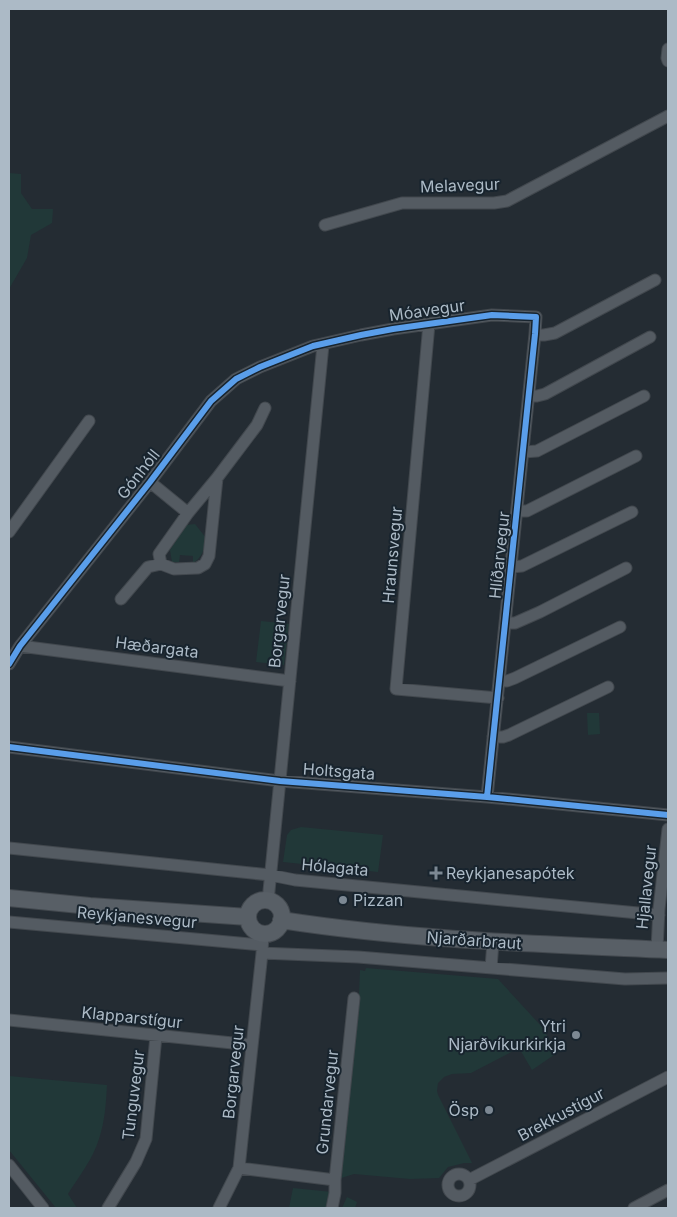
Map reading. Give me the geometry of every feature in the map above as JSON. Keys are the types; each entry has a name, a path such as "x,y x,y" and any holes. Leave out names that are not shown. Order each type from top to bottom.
{"main road":[{"path":"9,898 90,906 248,917"},
{"path":"268,900 277,905 282,920 280,925 262,944 258,933 251,927 248,917 252,906 256,902 268,900"},
{"name":"Njarðarbraut","path":"282,920 364,931 492,942 662,949"}],"street":[{"path":"668,49 668,61"},
{"name":"Melavegur","path":"325,225 402,203 494,203 507,201 668,116"},
{"path":"535,334 555,333 655,280"},
{"name":"Móavegur","path":"324,345 377,332 492,315 536,317"},
{"name":"Hlíðarvegur","path":"487,797 518,511 536,317"},
{"name":"Hraunsvegur","path":"430,324 396,689 498,698"},
{"path":"529,396 545,394 650,337"},
{"name":"Gónhóll","path":"9,664 20,646 150,482 211,401 236,379 260,367 313,346 324,345"},
{"name":"Borgarvegur","path":"268,900 324,345"},
{"path":"524,452 537,451 644,396"},
{"path":"161,564 159,554 188,513 257,425 265,408"},
{"path":"9,532 89,421"},
{"name":"Hlíðarvegur","path":"518,511 527,511 636,456"},
{"path":"121,599 148,567 161,564 174,570 194,569 201,567 208,560 217,478"},
{"name":"Gónhóll","path":"150,482 188,513"},
{"name":"Hlíðarvegur","path":"512,566 522,566 632,512"},
{"name":"Hlíðarvegur","path":"506,623 515,623 540,612 626,568"},
{"path":"499,681 516,678 620,627"},
{"name":"Hæðargata","path":"20,646 290,681"},
{"path":"493,736 509,735 608,687"},
{"name":"Holtsgata","path":"9,747 280,781 487,797 668,815"},
{"name":"Hjallavegur","path":"662,949 659,915 668,829"},
{"name":"Hólagata","path":"9,848 270,875 295,880 659,915"},
{"name":"Reykjanesvegur","path":"9,922 262,944 358,957 625,979 668,978"},
{"path":"491,968 492,942"},
{"name":"Borgarvegur","path":"220,1208 239,1168 262,944"},
{"name":"Grundarvegur","path":"332,1208 354,998"},
{"name":"Klapparstígur","path":"9,1020 252,1045"},
{"name":"Tunguvegur","path":"108,1208 136,1162 146,1139 156,1036"},
{"name":"Brekkustígur","path":"469,1180 668,1077"},
{"path":"9,1165 43,1208"},
{"path":"239,1168 335,1180"},
{"path":"634,1208 668,1190"}],"green space":[{"path":"9,173 21,174 21,193 32,209 53,209 52,223 31,235 27,258 9,289"},
{"path":"195,524 206,538 201,555 193,563 193,556 180,555 179,562 172,562 170,550 186,525"},
{"path":"261,621 289,624 284,665 256,662"},
{"path":"587,713 599,713 600,734 588,735"},
{"path":"301,827 383,835 378,872 283,862 287,835 291,830"},
{"path":"366,968 498,979 542,1027 557,1053 532,1070 519,1048 471,1073 452,1074 444,1077 438,1083 438,1095 472,1163 448,1167 439,1178 410,1179 354,1174 335,1180 341,1119 358,1018 360,970 365,971"},
{"path":"9,1076 107,1085 104,1119 96,1146 68,1194 77,1208 56,1208 9,1150"},
{"path":"293,1188 332,1192 330,1208 289,1208"},
{"path":"347,1197 357,1202 355,1208 342,1208"}],"cycle path":[{"path":"9,664 20,646 150,482 211,401 236,379 260,367 313,346 361,335 492,315 536,317 487,797"},
{"path":"9,747 280,781 487,797 668,815"}],"place":[{"name":"Reykjanesapótek","path":"436,873"},
{"name":"Pizzan","path":"343,900"},
{"name":"Ytri Njarðvíkurkirkja","path":"576,1035"},
{"name":"Ösp","path":"489,1110"}]}
